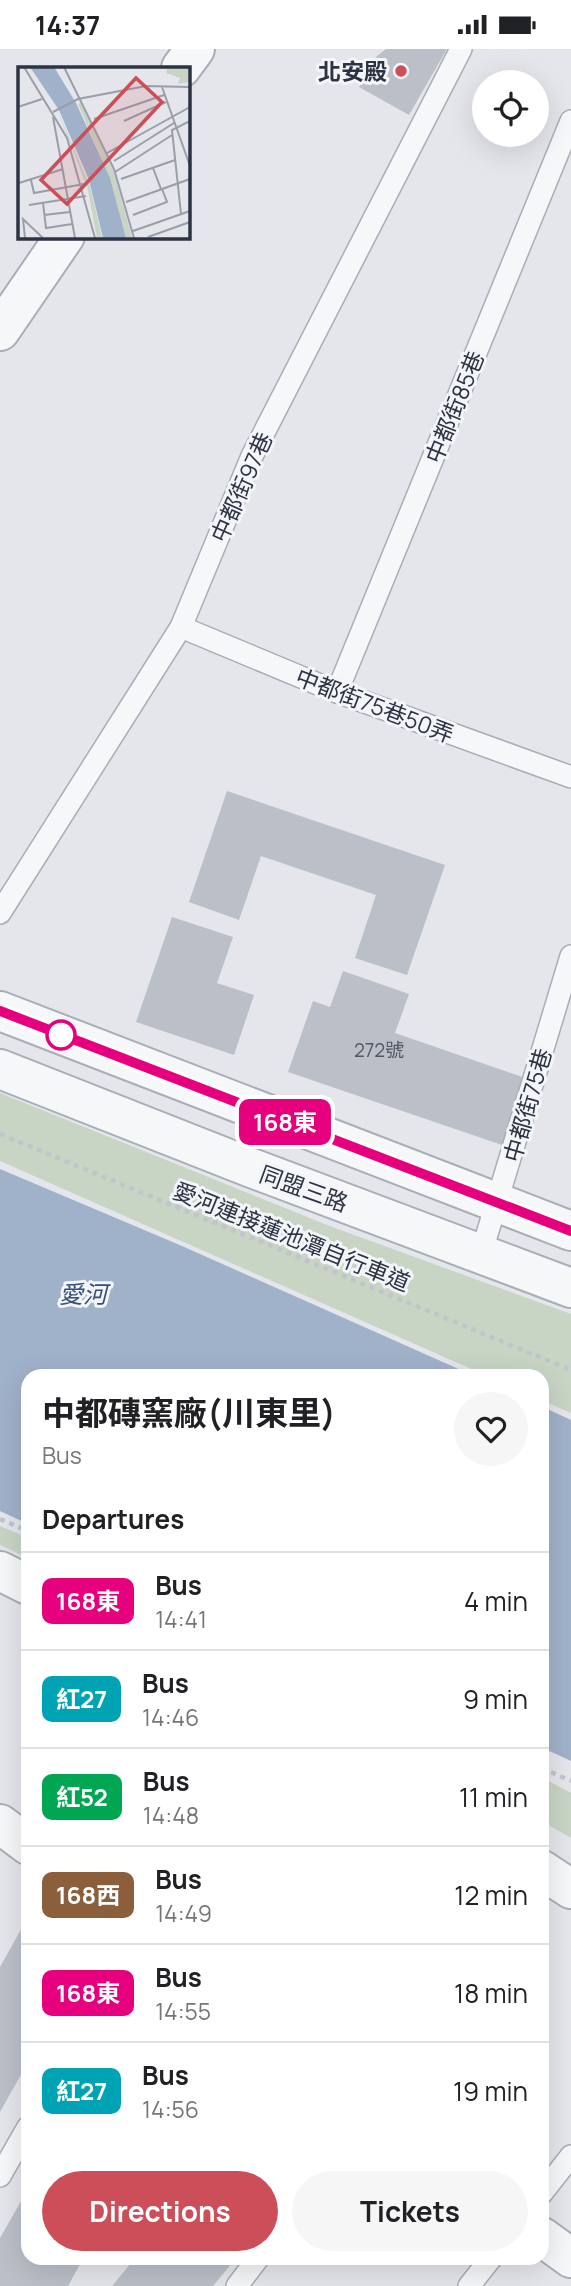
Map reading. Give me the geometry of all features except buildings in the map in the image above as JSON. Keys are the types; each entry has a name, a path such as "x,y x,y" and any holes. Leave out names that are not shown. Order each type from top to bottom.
{"street":[{"path":"182,67 195,49"},
{"path":"0,331 64,238"},
{"path":"0,1011 571,1231"},
{"name":"同盟三路","path":"0,1069 571,1289"},
{"path":"0,1571 21,1582"},
{"path":"0,1824 21,1840"},
{"path":"549,2242 571,2258"}],"lane":[{"name":"中都街97巷","path":"0,913 181,627 251,456 461,49"},
{"name":"中都街85巷","path":"337,692 571,121"},
{"name":"中都街75巷50弄","path":"181,627 337,692 571,777"},
{"name":"中都街75巷","path":"481,1254 571,956"},
{"path":"0,2176 21,2139"},
{"path":"549,2184 571,2156"},
{"path":"237,2286 253,2265"},
{"path":"469,2286 486,2265"}],"path":[{"name":"愛河連接蓮池潭自行車道","path":"0,1134 571,1370"},
{"path":"0,1519 21,1528"},
{"path":"549,1772 571,1781"}],"green space":[{"path":"0,1093 327,1225 571,1314 571,1413 549,1404 549,1369 471,1369 0,1161"},
{"path":"0,1526 21,1535 21,1555 0,1545"},
{"path":"549,1781 571,1793 571,1838 549,1825"}],"water":[{"name":"愛河","path":"0,1169 182,1246 459,1369 21,1369 21,1521 0,1511"},
{"path":"549,1410 571,1420 571,1761 549,1751"}],"bus line":[{"name":"168東","path":"0,1011 571,1231"}],"place":[{"name":"北安殿","path":"401,71"}]}
